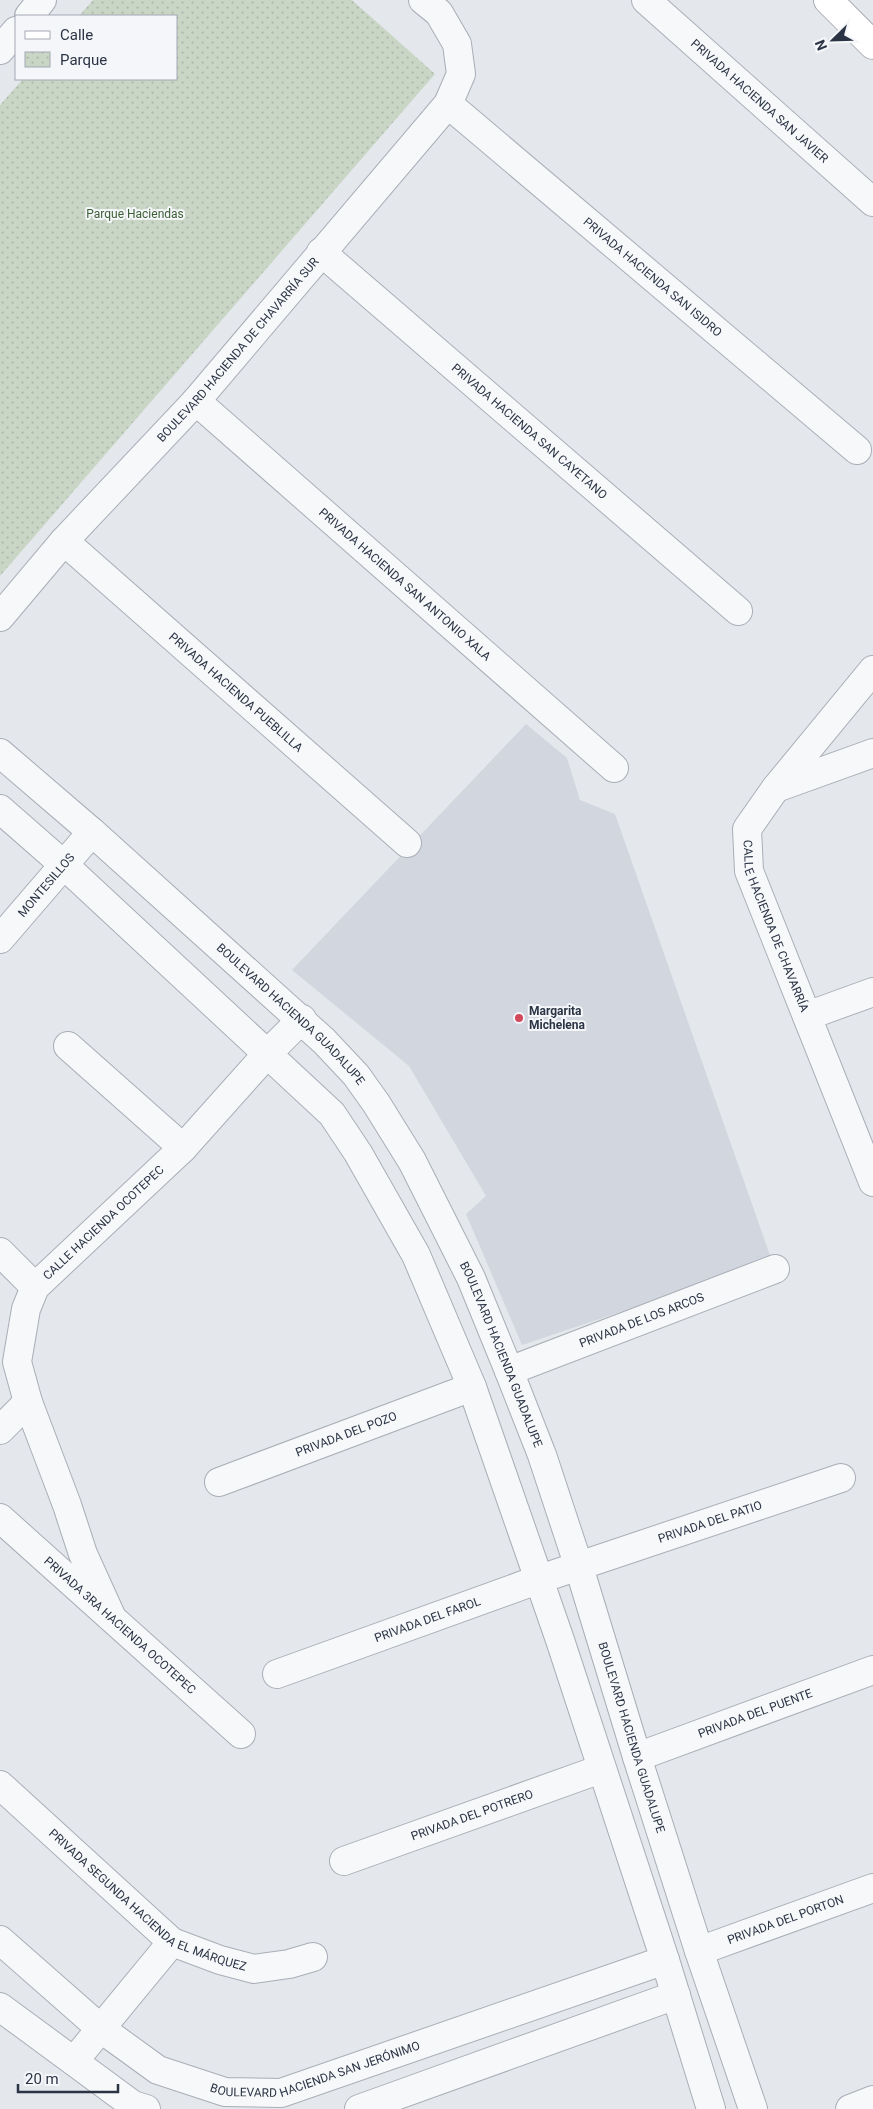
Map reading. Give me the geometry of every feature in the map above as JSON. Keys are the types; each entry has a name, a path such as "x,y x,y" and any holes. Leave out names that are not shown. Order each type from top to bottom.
{"street":[{"path":"30,15 42,0"},
{"name":"PRIVADA HACIENDA SAN JAVIER","path":"646,0 873,202"},
{"path":"828,0 873,45"},
{"name":"BOULEVARD HACIENDA DE CHAVARRÍA SUR","path":"0,617 64,541 196,401 448,104 461,74 457,44 437,4"},
{"path":"0,50 15,32"},
{"name":"PRIVADA HACIENDA SAN ISIDRO","path":"448,104 857,450"},
{"name":"PRIVADA HACIENDA SAN CAYETANO","path":"321,252 738,611"},
{"name":"PRIVADA HACIENDA SAN ANTONIO XALA","path":"196,401 614,768"},
{"name":"PRIVADA HACIENDA PUEBLILLA","path":"64,541 407,842"},
{"name":"CALLE HACIENDA DE CHAVARRÍA","path":"873,670 775,789 747,829 749,871 873,1182"},
{"name":"BOULEVARD HACIENDA GUADALUPE","path":"0,753 92,832 302,1019 356,1075 412,1161 471,1278 542,1455 699,1951 753,2109"},
{"path":"775,789 873,753"},
{"path":"0,809 64,865 332,1114 358,1153 416,1255 472,1387 540,1579 601,1769 666,1960 712,2109"},
{"name":"MONTESILLOS","path":"0,939 92,832"},
{"path":"807,1016 873,992"},
{"name":"CALLE HACIENDA OCOTEPEC","path":"112,1618 83,1554 67,1505 28,1402 17,1362 26,1309 35,1287 183,1148 267,1054 302,1019"},
{"path":"68,1046 183,1148"},
{"path":"0,1252 35,1287"},
{"name":"PRIVADA DE LOS ARCOS","path":"509,1371 775,1269"},
{"name":"PRIVADA DEL POZO","path":"219,1482 472,1387"},
{"path":"0,1430 28,1402"},
{"name":"PRIVADA DEL PATIO","path":"579,1567 841,1478"},
{"name":"PRIVADA 3RA HACIENDA OCOTEPEC","path":"0,1518 241,1734"},
{"name":"PRIVADA DEL FAROL","path":"277,1674 540,1579 579,1567"},
{"name":"PRIVADA DEL PUENTE","path":"637,1757 873,1670"},
{"name":"PRIVADA DEL POTRERO","path":"344,1861 601,1769"},
{"name":"PRIVADA SEGUNDA HACIENDA EL MÁRQUEZ","path":"0,1785 172,1942 220,1960 254,1969 289,1964 313,1957"},
{"name":"PRIVADA DEL PORTON","path":"699,1951 873,1888"},
{"name":"BOULEVARD HACIENDA SAN JERÓNIMO","path":"0,1940 100,2028 158,2070 224,2092 284,2101 666,1960"},
{"path":"74,2061 172,1942"},
{"path":"359,2109 676,1995"},
{"path":"0,2007 137,2108 158,2070"},
{"path":"700,2072 736,2059"},
{"path":"850,2109 873,2100"}],"shaded area":[{"name":"Margarita Michelena","path":"526,724 567,758 580,800 615,814 772,1261 522,1345 466,1214 486,1196 409,1066 292,970"}],"green space":[{"name":"Parque Haciendas","path":"93,0 352,0 435,74 0,576 0,105 22,80 178,80 178,15 80,15"}],"place":[{"name":"Margarita Michelena","path":"519,1018"}]}
